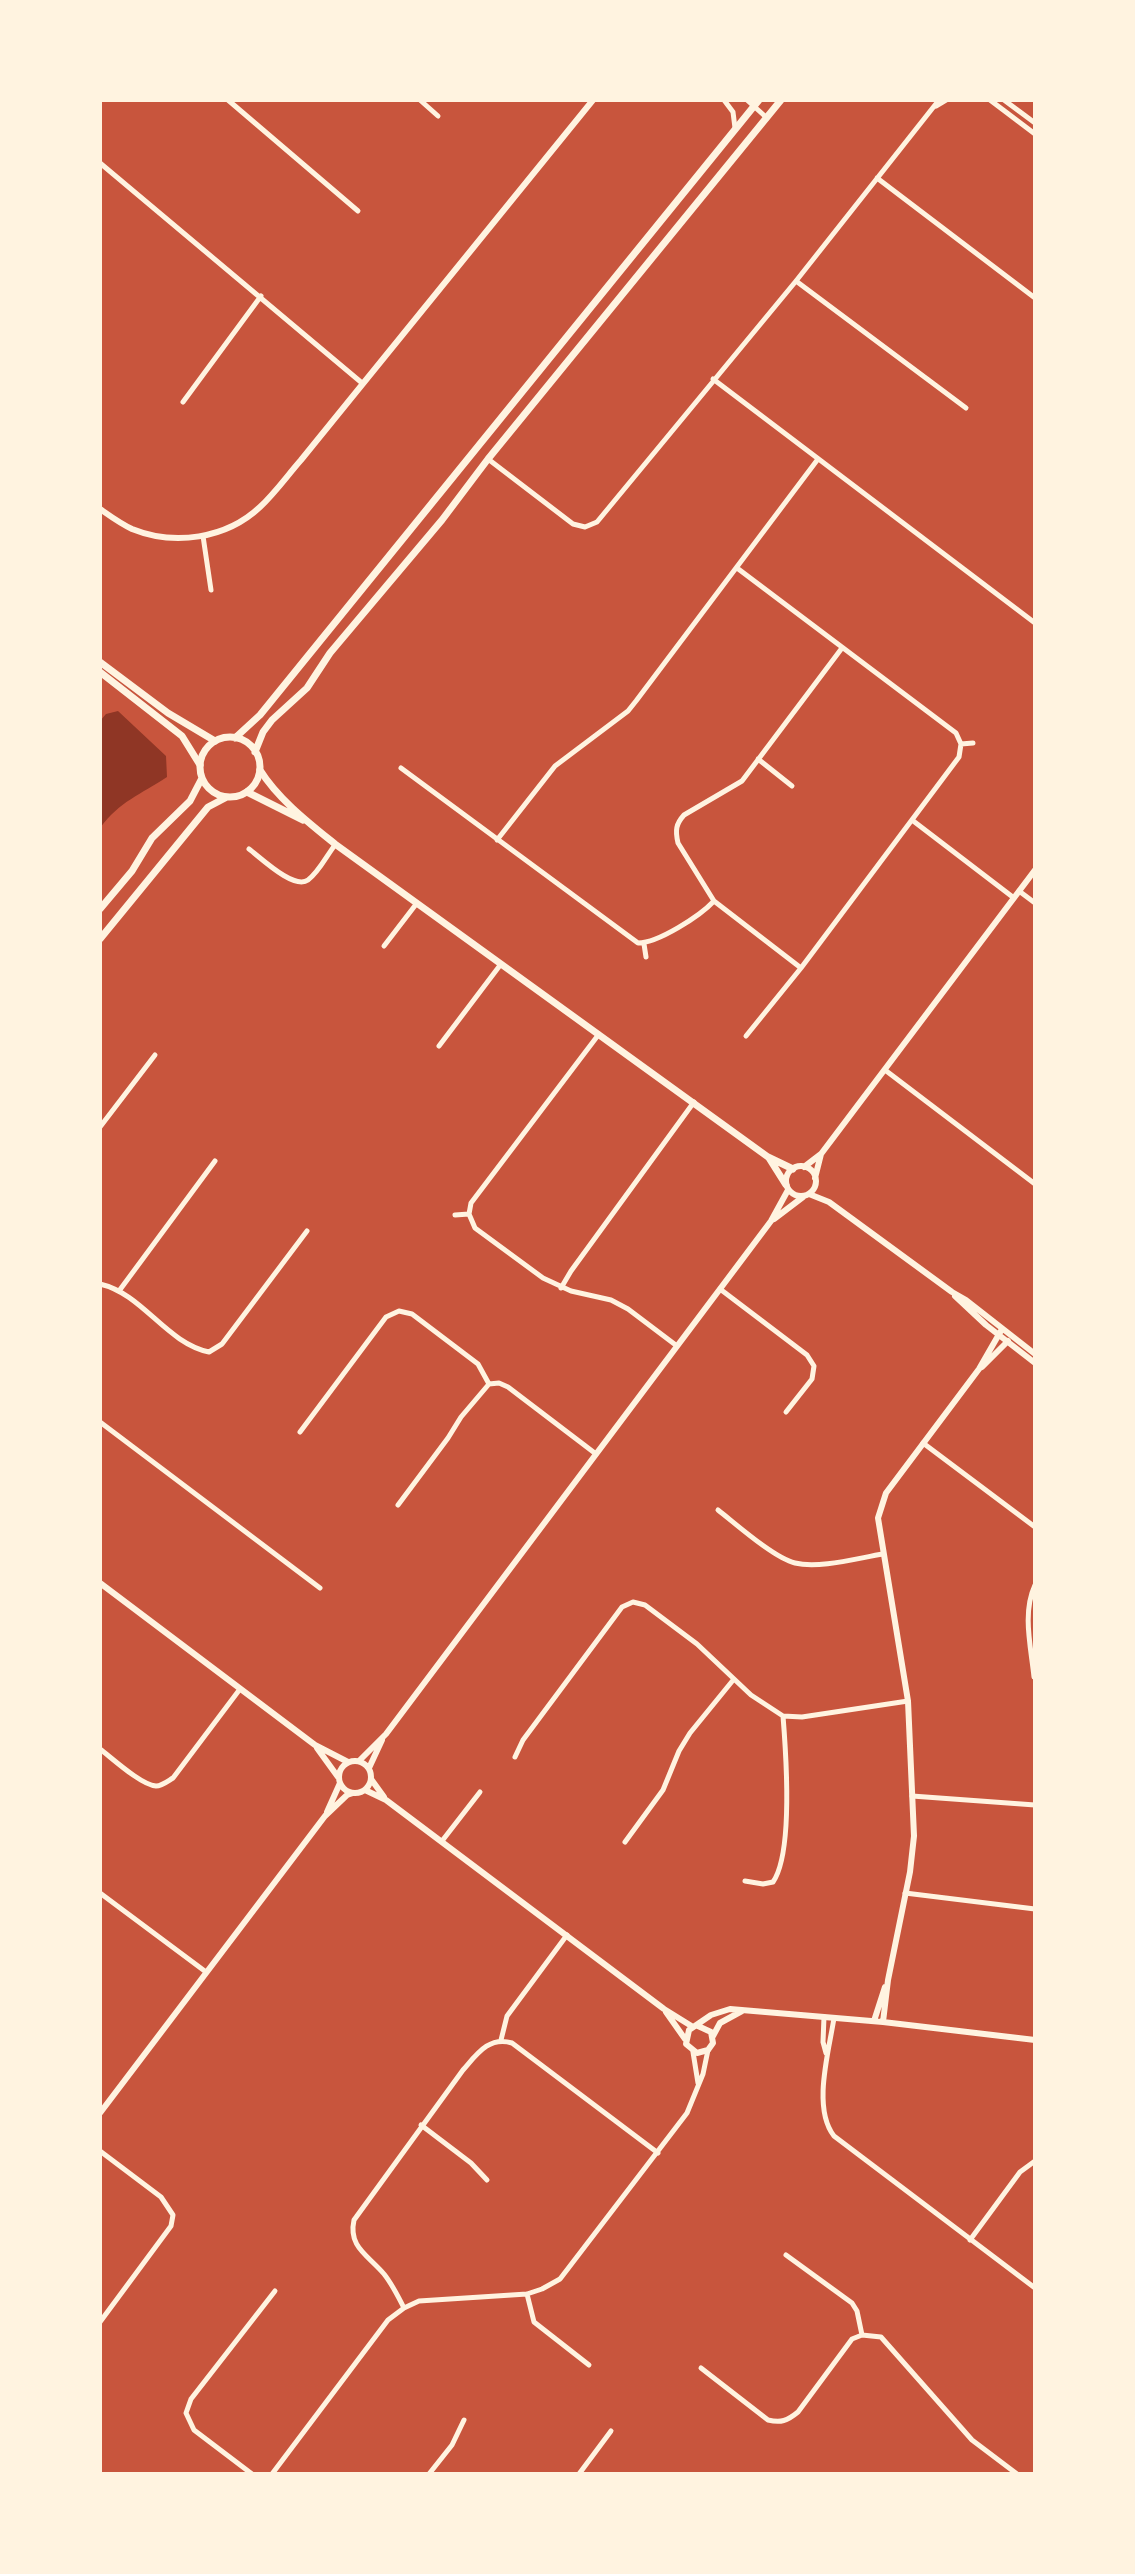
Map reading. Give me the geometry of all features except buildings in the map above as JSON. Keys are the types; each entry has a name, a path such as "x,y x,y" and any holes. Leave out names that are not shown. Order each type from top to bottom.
{"main road":[{"path":"255,752 272,720 307,688 330,653 442,520 488,459 781,100"},
{"path":"235,738 260,715 756,103"},
{"path":"724,143 738,153"},
{"path":"100,662 168,713 215,741"},
{"path":"100,672 182,736 200,765"},
{"path":"227,797 212,791 202,778 200,765 202,755 215,741 235,738 250,745 266,781 335,844 768,1157 793,1169"},
{"path":"100,939 208,807 227,797 247,792 260,770"},
{"path":"100,909 132,871 152,838 190,801 202,778"},
{"path":"247,792 309,823"},
{"path":"768,1157 787,1187"}],"street":[{"path":"228,100 358,211"},
{"path":"420,100 438,116"},
{"path":"100,509 130,528 182,538 203,536 227,528 259,508 593,100"},
{"path":"724,100 733,112 735,129"},
{"path":"747,100 756,103 767,118"},
{"path":"488,459 573,524 585,527 597,522 796,281 939,100"},
{"path":"935,107 946,100"},
{"path":"990,100 1035,134"},
{"path":"1004,100 1035,123"},
{"path":"100,163 362,383"},
{"path":"877,178 1035,298"},
{"path":"796,281 966,408"},
{"path":"183,402 261,296"},
{"path":"713,379 1035,623"},
{"path":"497,840 555,766 628,711 818,459"},
{"path":"203,536 211,590"},
{"path":"737,568 956,733 961,744 959,757 801,968 746,1036"},
{"path":"801,968 714,901 678,843 675,832 677,822 684,815 742,781 843,648"},
{"path":"961,744 973,743"},
{"path":"758,759 792,786"},
{"path":"401,768 633,941 644,944 701,914 714,901"},
{"path":"912,820 1017,894 1035,903"},
{"path":"249,849 290,880 301,883 309,880 335,844"},
{"path":"100,1583 315,1745 348,1762 359,1761 386,1734 771,1221 787,1187 787,1176 793,1169 804,1167 821,1154 1035,870"},
{"path":"384,946 417,903"},
{"path":"644,944 646,957"},
{"path":"439,1046 501,963"},
{"path":"599,1033 471,1203 469,1214 475,1228 543,1278 561,1288 611,1300 677,1346"},
{"path":"100,1127 155,1055"},
{"path":"885,1070 1035,1184"},
{"path":"561,1288 695,1102"},
{"path":"771,1221 806,1195 815,1182 821,1154"},
{"path":"119,1291 215,1161"},
{"path":"804,1167 811,1171 829,1202 952,1292 1035,1363"},
{"path":"787,1187 795,1195 829,1202"},
{"path":"455,1215 469,1214"},
{"path":"100,1284 119,1291 193,1349 209,1352 222,1344 307,1231"},
{"path":"720,1289 807,1355 814,1366 812,1379 786,1412"},
{"path":"300,1432 386,1317 399,1311 412,1314 478,1364 489,1384"},
{"path":"883,2022 914,1836 908,1701 883,1554 878,1518 880,1506 886,1493 979,1369 1000,1332"},
{"path":"1009,1339 1035,1354"},
{"path":"979,1369 1009,1339"},
{"path":"398,1505 461,1417 489,1384 499,1383 508,1387 596,1454"},
{"path":"100,1422 320,1588"},
{"path":"923,1443 1035,1527"},
{"path":"718,1510 782,1558 794,1563 811,1565 883,1554"},
{"path":"1034,1677 1028,1611 1035,1585"},
{"path":"515,1757 523,1740 622,1607 633,1602 645,1605 697,1644 751,1695 783,1716 802,1717 908,1701"},
{"path":"625,1842 663,1790 690,1733 734,1679"},
{"path":"100,1749 144,1782 155,1786 166,1783 173,1778 240,1689"},
{"path":"745,1881 773,1882 780,1872 785,1817 783,1716"},
{"path":"386,1734 369,1768 371,1779 386,1800"},
{"path":"315,1745 339,1780 353,1793"},
{"path":"359,1761 369,1768"},
{"path":"325,1816 340,1770 348,1762"},
{"path":"365,1790 371,1779"},
{"path":"100,2113 325,1816 347,1795 365,1790 386,1800 442,1841 664,2009 708,2029 713,2036 703,2074 687,2113 568,2271 551,2285 527,2294 419,2301 404,2308 388,2320 272,2474"},
{"path":"442,1841 480,1792"},
{"path":"912,1796 1035,1805"},
{"path":"100,1893 206,1972"},
{"path":"905,1893 1035,1909"},
{"path":"501,2040 507,2016 567,1935"},
{"path":"874,2021 888,1980"},
{"path":"664,2009 693,2052 698,2084"},
{"path":"685,2040 696,2026 721,2011 745,2010 1035,2040"},
{"path":"713,2036 726,2018 745,2010"},
{"path":"824,2017 826,2054"},
{"path":"834,2018 826,2054 825,2125 839,2140 1035,2288"},
{"path":"404,2308 383,2274 356,2246 352,2230 358,2212 421,2125 482,2049 501,2040 512,2043 658,2153"},
{"path":"693,2052 708,2050"},
{"path":"421,2125 471,2163 487,2180"},
{"path":"100,2151 161,2197 173,2215 171,2226 100,2322"},
{"path":"970,2240 1020,2172 1035,2161"},
{"path":"786,2255 852,2303 862,2335"},
{"path":"252,2474 194,2430 186,2413 191,2399 275,2291"},
{"path":"527,2294 534,2322 589,2365"},
{"path":"701,2368 768,2420 778,2422 788,2420 798,2412 852,2339 872,2334 887,2342 972,2440 1017,2474"},
{"path":"429,2474 452,2445 464,2420"},
{"path":"579,2474 611,2431"}],"shaded area":[{"path":"118,711 166,756 167,777 123,805 100,828 100,721 106,714"}]}
